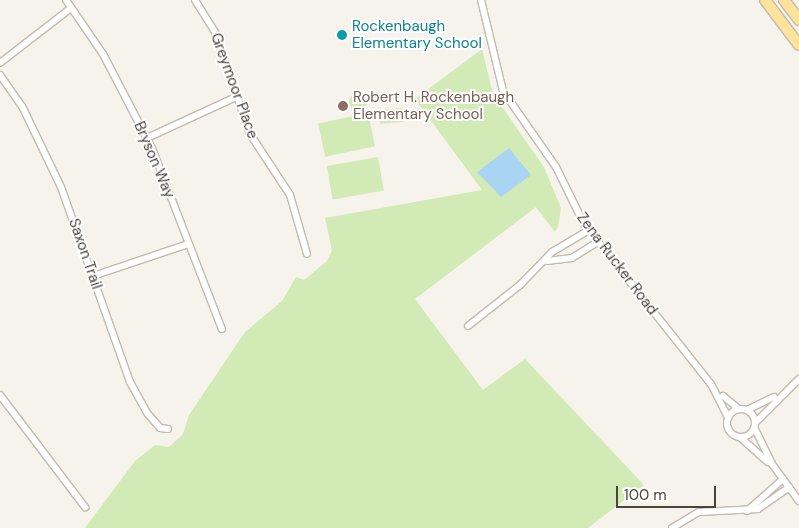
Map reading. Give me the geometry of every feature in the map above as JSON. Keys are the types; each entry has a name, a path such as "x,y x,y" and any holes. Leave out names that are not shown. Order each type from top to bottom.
{"main road":[{"path":"765,0 799,45"},
{"path":"784,0 799,20"}],"street":[{"name":"Bryson Way","path":"66,0 103,54 147,138 222,329"},
{"name":"Greymoor Place","path":"195,0 215,32 236,97 257,149 290,196 307,254"},
{"name":"Zena Rucker Road","path":"481,0 494,72 503,92 556,167 589,230 711,384 739,409"},
{"path":"0,63 71,8"},
{"name":"Saxon Trail","path":"0,76 22,106 61,187 130,382 148,414 160,428 168,429"},
{"path":"147,138 236,97"},
{"path":"468,326 547,261 552,252 589,230"},
{"path":"547,261 572,258 598,242"},
{"path":"93,276 188,244"},
{"path":"568,244 572,258"},
{"path":"772,464 729,430 728,418 739,409 747,410 777,396 799,379"},
{"name":"Zena Rucker Road","path":"711,384 728,418"},
{"path":"0,395 85,507"},
{"path":"777,396 756,422 755,429 772,464 799,501"},
{"path":"747,410 756,422"},
{"path":"740,438 755,429"},
{"path":"747,511 783,479"},
{"path":"672,528 699,512 758,509 789,487"}],"green space":[{"path":"482,49 493,94 544,167 561,208 558,227 555,232 536,207 415,299 483,390 525,359 644,485 588,528 85,528 135,461 155,445 169,447 183,434 189,415 245,332 282,301 296,277 304,280 327,261 332,250 325,218 482,190 415,99"},
{"path":"354,93 362,93 367,98 365,109 354,111 349,106 349,98"},
{"path":"403,108 404,122 380,124 379,110"},
{"path":"368,113 375,146 325,157 318,124"},
{"path":"378,157 384,190 333,200 327,166"}],"water":[{"path":"509,148 531,175 501,197 477,172"}],"place":[{"name":"Rockenbaugh Elementary School","path":"342,35"},
{"name":"Robert H. Rockenbaugh Elementary School","path":"343,106"}]}
